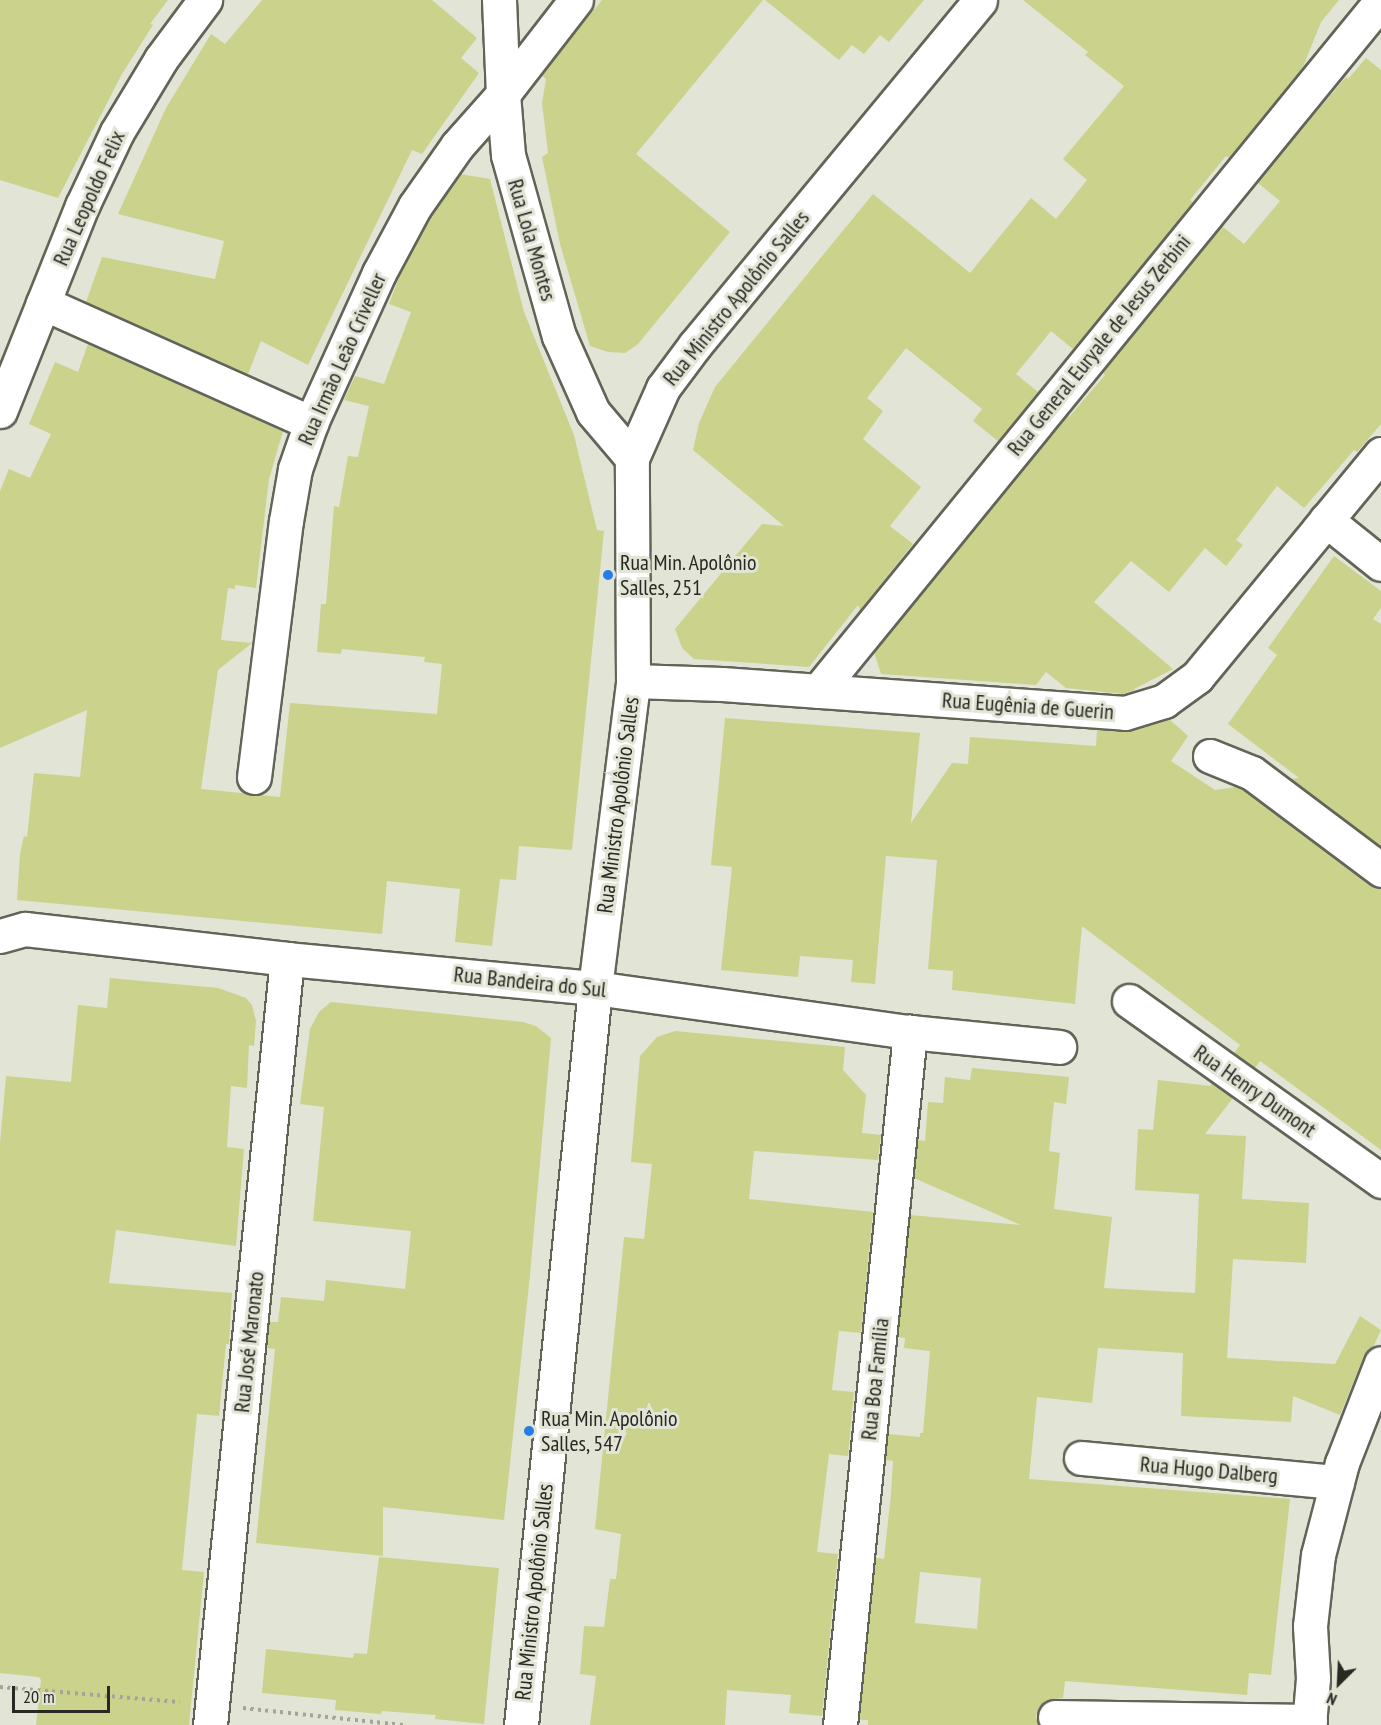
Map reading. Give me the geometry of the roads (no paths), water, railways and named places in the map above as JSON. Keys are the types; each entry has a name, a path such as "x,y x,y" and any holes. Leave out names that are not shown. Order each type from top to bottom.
{"street":[{"name":"Rua Leopoldo Felix","path":"0,411 82,206 117,132 161,58 206,0"},
{"name":"Rua Lola Montes","path":"499,0 502,94 508,155 559,336 594,412 632,458"},
{"name":"Rua Irmão Leão Criveller","path":"254,777 286,521 295,469 311,423 379,273 415,206 457,146 502,94 576,0"},
{"name":"Rua Ministro Apolônio Salles","path":"521,1725 596,988 633,681 632,458 663,388 695,345 980,0"},
{"name":"Rua General Euryale de Jesus Zerbini","path":"818,691 1381,1"},
{"path":"43,303 311,423"},
{"name":"Rua Eugênia de Guerin","path":"633,681 818,691 1125,713 1164,701 1197,677 1381,454"},
{"path":"1326,520 1381,564"},
{"path":"1210,756 1252,773 1381,870"},
{"name":"Rua Bandeira do Sul","path":"0,936 25,929 287,959 596,988 910,1032 1059,1047"},
{"name":"Rua José Maronato","path":"210,1725 287,959"},
{"name":"Rua Henry Dumont","path":"1130,1001 1381,1181"},
{"name":"Rua Boa Família","path":"840,1725 910,1032"},
{"path":"1055,1717 1309,1723 1313,1678 1310,1626 1318,1555 1337,1482 1381,1363"},
{"name":"Rua Hugo Dalberg","path":"1081,1458 1337,1482"}],"place":[{"name":"Rua Min. Apolônio Salles, 251","path":"608,575"},
{"name":"Rua Min. Apolônio Salles, 547","path":"529,1431"}]}
